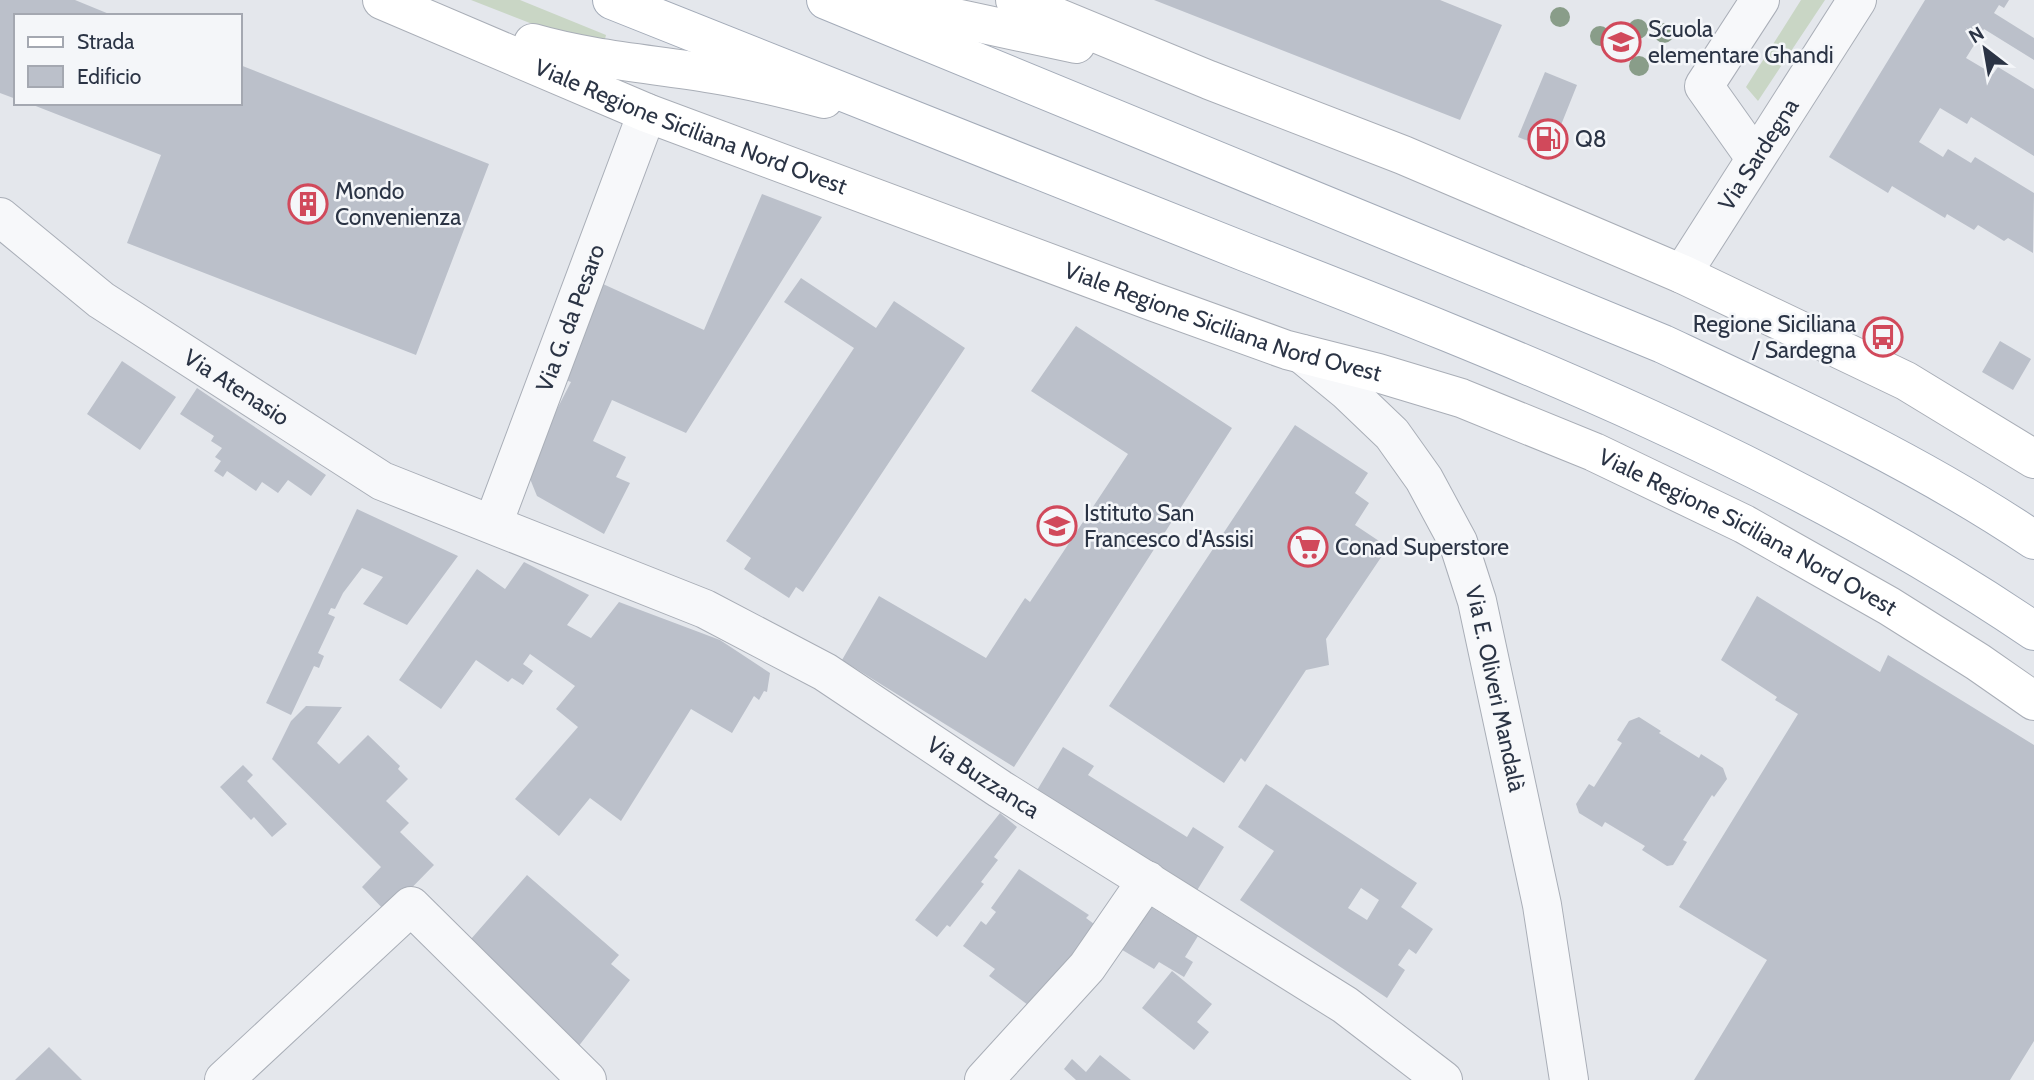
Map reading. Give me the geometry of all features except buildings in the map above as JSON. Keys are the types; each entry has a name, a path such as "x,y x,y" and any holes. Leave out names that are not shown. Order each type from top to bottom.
{"street":[{"path":"612,0 1373,302 1617,404 1772,477 1923,561 2034,631"},
{"path":"826,0 1663,344 1771,394 1868,444 1944,485 2034,540"},
{"path":"872,0 1119,54 1209,80"},
{"path":"1015,0 1209,80 1392,150 1682,274 1906,381 2034,458"},
{"path":"1755,158 1704,86 1760,0"},
{"name":"Via Sardegna","path":"1682,274 1857,0"},
{"path":"386,1 574,55 714,74 781,88 925,126"},
{"name":"Viale Regione Siciliana Nord Ovest","path":"386,1 647,113 1154,302 1301,354 1461,398 1594,452 1744,524 1829,572 1889,606 2034,701"},
{"name":"Via G. da Pesaro","path":"493,524 647,113"},
{"name":"Via Atenasio","path":"0,217 101,300 382,481 493,524"},
{"name":"Via E. Oliveri Mandalà","path":"1301,354 1347,391 1392,434 1424,479 1458,542 1478,601 1542,905 1569,1080"},
{"name":"Via Buzzanca","path":"493,524 705,609 825,672 1000,789 1345,1005 1443,1080"},
{"path":"984,1080 1087,967 1147,880"},
{"path":"224,1080 411,906 587,1080"}],"green space":[{"path":"471,0 520,0 606,35 605,39 584,44"},
{"path":"1801,0 1825,0 1758,101 1746,87"}],"place":[{"name":"Scuola elementare Ghandi","path":"1621,42"},
{"name":"Q8","path":"1548,139"},
{"name":"Mondo Convenienza","path":"308,204"},
{"name":"Regione Siciliana / Sardegna","path":"1883,337"},
{"name":"Istituto San Francesco d'Assisi","path":"1057,526"},
{"name":"Conad Superstore","path":"1308,547"}]}
